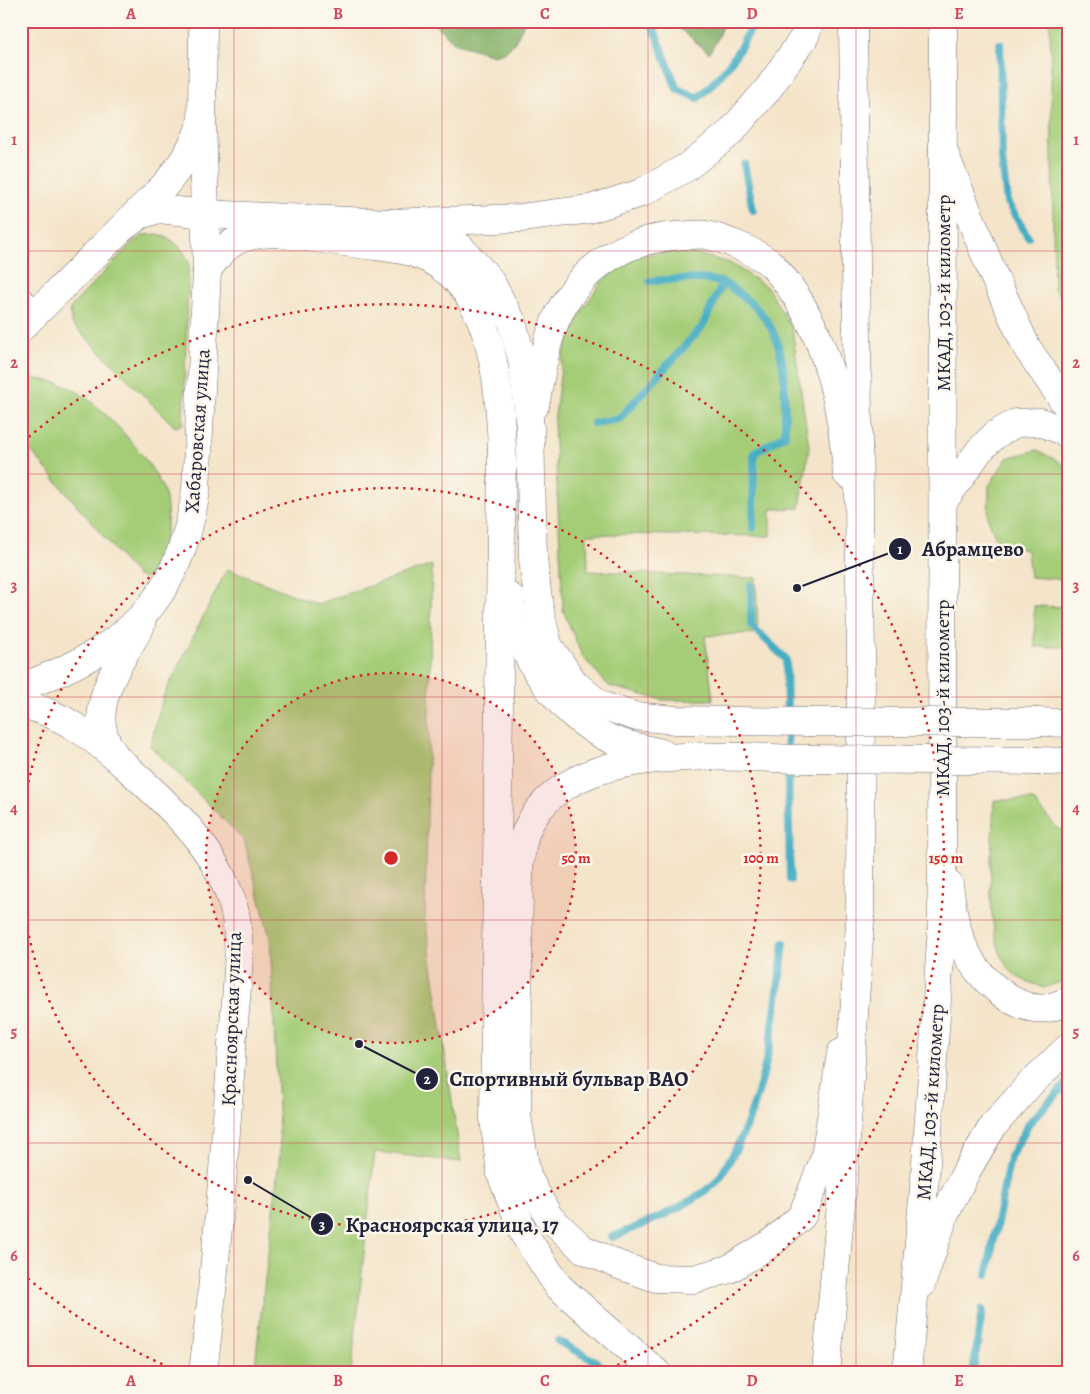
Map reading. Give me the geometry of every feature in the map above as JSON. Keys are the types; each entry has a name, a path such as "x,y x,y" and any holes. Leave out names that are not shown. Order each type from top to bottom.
{"main road":[{"path":"25,315 122,228 182,165 194,146 202,121 203,21"},
{"path":"122,228 140,215 159,209 205,214 389,222 521,218 590,209 641,193 687,167 730,133 768,89 804,36 810,21"},
{"path":"826,1373 844,1170 860,923 861,660 853,21"},
{"name":"МКАД, 103-й километр","path":"907,1373 925,1177 942,926 943,21"},
{"name":"Хабаровская улица","path":"21,687 53,676 112,643 151,606 175,568 192,520 196,490 207,272 202,121"},
{"path":"943,150 993,274 1027,348 1069,408"},
{"path":"389,222 428,229 460,247 489,279 515,331 522,358 530,428 533,559 539,607 548,645 574,683 600,705 634,716 808,722 1038,722 1069,724"},
{"path":"207,272 218,253 235,240 253,234 276,233 415,253 443,268 470,296 488,337 500,398 510,604 525,652 549,690 580,721 612,740 676,757"},
{"path":"530,428 546,352 558,314 576,287 600,262 630,245 667,236 706,235 744,249 773,265 801,304 827,360 844,436 861,660"},
{"path":"943,502 978,451 995,434 1016,423 1041,422 1069,434"},
{"path":"502,449 494,1118 502,1174 524,1234 558,1286 657,1373"},
{"path":"118,759 107,746 100,727 101,712 106,690 151,606"},
{"name":"Красноярская улица","path":"21,704 39,708 62,717 118,759 189,826 218,869 233,904 237,936 236,987 203,1373"},
{"path":"860,923 826,1157 802,1216 770,1244 729,1269 694,1279 656,1278 619,1265 583,1249 549,1217 527,1176 517,1116 518,867 527,830 554,794 577,780 614,765 676,757 1069,762"},
{"path":"942,822 952,912 965,949 992,986 1016,1003 1046,1008 1069,1000"},
{"path":"914,1305 944,1216 967,1170 993,1126 1030,1084 1069,1047"}],"green space":[{"path":"431,21 525,21 515,42 507,51 494,55 456,44"},
{"path":"671,21 724,21 716,42 709,53"},
{"path":"1050,21 1069,21 1069,306 1054,289"},
{"path":"158,234 177,244 189,262 183,424 175,427 72,324 70,308 132,243 144,235"},
{"path":"683,250 730,263 767,287 792,328 809,447 800,508 771,509 771,536 587,534 588,571 756,578 758,633 705,636 713,700 662,700 609,686 582,656 563,610 554,423 563,354 583,309 602,281 637,256"},
{"path":"21,378 57,383 76,391 101,410 115,424 154,472 162,486 166,499 167,527 163,546 153,573 144,578 136,575 21,439"},
{"path":"1037,450 1060,462 1069,472 1069,580 1030,577 1027,550 998,545 988,518 989,486 1007,458"},
{"path":"432,565 425,918 461,1162 375,1152 351,1373 254,1373 280,1152 270,937 244,840 150,746 163,697 227,569 317,604"},
{"path":"1034,606 1069,607 1069,647 1035,647"},
{"path":"994,800 1033,800 1058,829 1069,831 1069,979 1044,988 1016,976 1004,962 997,943 991,893"}],"waterway":[{"path":"651,21 677,89 698,98 730,63 743,44 754,21"},
{"path":"1000,44 1002,160 1007,202 1028,237"},
{"path":"744,164 753,210"},
{"path":"650,281 697,279 725,284 758,310 769,325 777,341 782,358 784,377 785,435 754,453 753,528"},
{"path":"594,423 619,419 702,327 723,283"},
{"path":"751,585 751,625 786,659 790,880"},
{"path":"612,1237 677,1208 701,1194 722,1175 752,1112 760,1084 773,1028 784,943"},
{"path":"987,1274 1010,1157 1030,1122 1069,1081"},
{"path":"973,1373 982,1310"},
{"path":"558,1341 595,1361 610,1373"}],"place":[{"name":"Абрамцево","path":"797,588"},
{"name":"Спортивный бульвар ВАО","path":"359,1044"},
{"name":"Красноярская улица, 17","path":"248,1180"}]}
